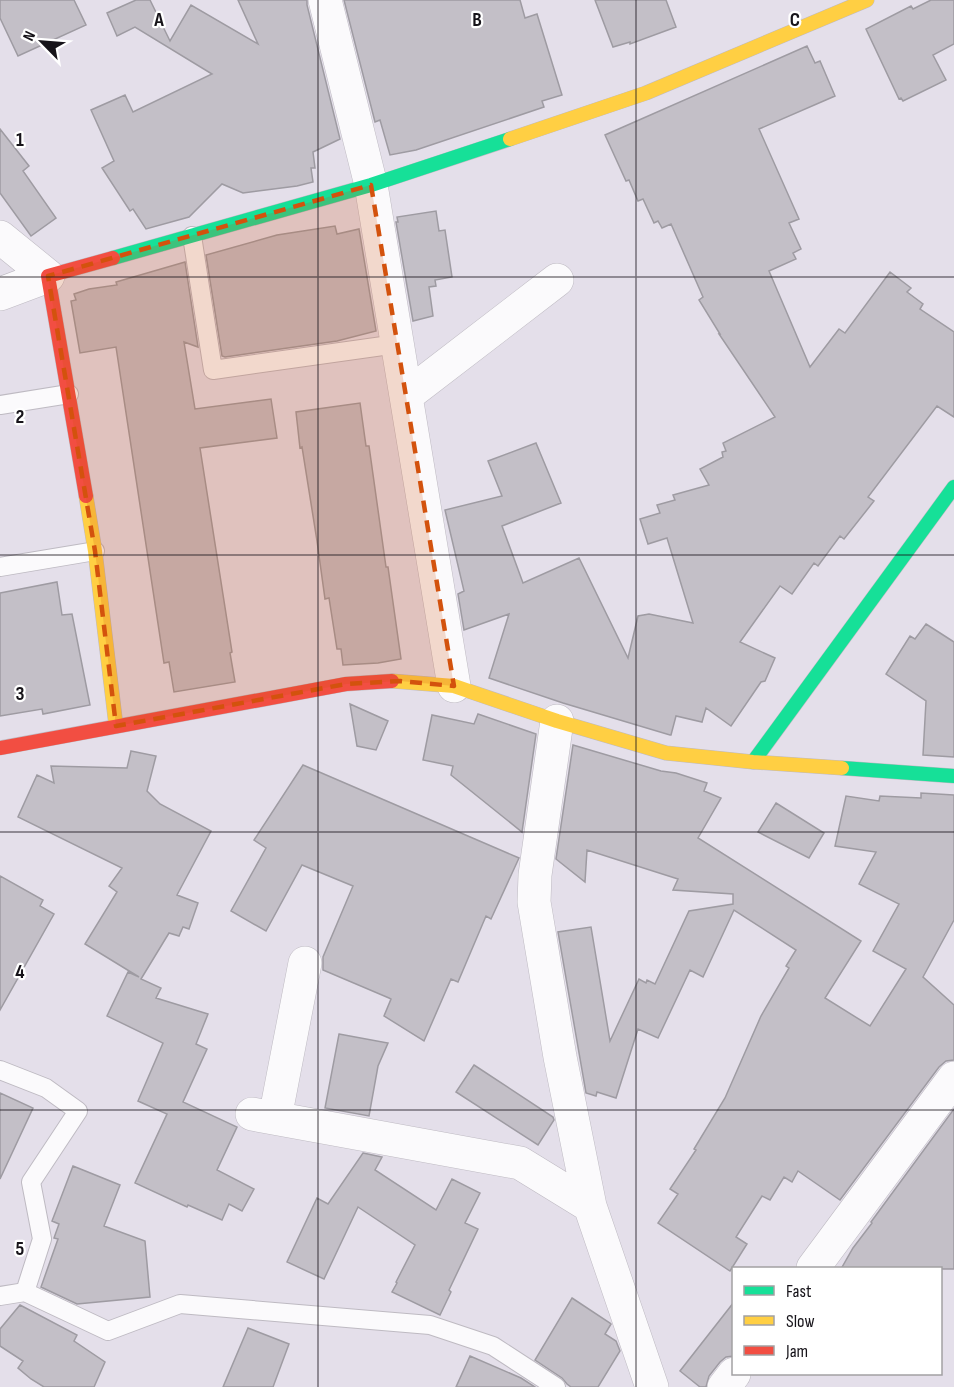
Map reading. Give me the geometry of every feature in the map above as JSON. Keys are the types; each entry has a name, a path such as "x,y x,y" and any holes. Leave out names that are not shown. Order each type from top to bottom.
{"street":[{"path":"325,0 371,185 454,686"},
{"path":"0,294 48,276 371,185 646,93 867,0"},
{"path":"0,237 48,276 95,551 116,726"},
{"path":"406,396 557,280"},
{"path":"753,762 954,488"},
{"path":"0,748 346,684 400,681 454,686 557,721 666,753 954,777"},
{"path":"557,721 535,875 534,902 560,1057 590,1206 652,1387"},
{"path":"306,963 264,1116 520,1163 590,1206"},
{"path":"814,1267 954,1078"},
{"path":"724,1387 733,1375"}],"lane":[{"path":"192,236 213,370 397,345"},
{"path":"0,405 69,394"},
{"path":"0,567 95,551"},
{"path":"0,1070 46,1089 78,1112 31,1182 42,1239 25,1292"},
{"path":"0,1296 25,1292 108,1331 180,1304 430,1325 493,1346 556,1387"}],"highlighted area":[{"path":"371,185 454,686 400,681 346,684 116,726 95,551 48,276"}],"building":[{"path":"0,0 74,0 86,25 18,56 0,18"},
{"path":"136,0 150,0 170,41 191,5 258,44 238,0 307,0 340,139 313,152 315,168 311,168 313,182 243,193 222,184 189,217 146,229 133,209 130,211 102,168 114,161 91,110 125,95 133,112 212,74 135,27 117,36 107,13"},
{"path":"344,0 520,0 525,18 537,14 562,95 542,101 544,107 416,150 390,155 380,120 375,122"},
{"path":"595,0 666,0 676,27 630,44 630,42 613,47"},
{"path":"931,0 954,0 954,44 933,55 946,80 903,101 899,99 866,29 911,6 913,9"},
{"path":"807,46 815,63 820,61 835,96 759,129 799,219 789,223 801,249 793,253 796,259 769,271 810,367 839,329 845,333 890,272 911,288 907,292 923,304 920,309 954,332 954,417 937,406 868,497 874,501 844,539 840,536 818,566 814,563 792,594 780,586 740,642 775,658 765,681 761,682 731,726 706,708 702,722 676,716 670,735 489,678 509,614 464,630 458,594 464,591 445,510 502,496 488,461 536,443 561,503 502,526 523,583 579,558 628,658 638,616 649,614 693,623 667,538 648,544 640,519 660,513 657,505 675,500 673,495 709,485 700,469 723,457 722,452 726,451 723,443 775,417 699,300 703,297 671,224 662,228 658,221 654,223 643,199 638,201 629,180 626,181 605,135"},
{"path":"0,129 29,166 23,171 56,218 31,236 0,193"},
{"path":"436,211 439,231 445,230 452,277 435,280 436,286 429,287 433,316 413,321 397,217"},
{"path":"335,226 337,234 359,229 376,331 337,341 222,356 206,255 277,235"},
{"path":"185,262 198,347 184,342 195,409 271,399 277,438 200,448 235,682 174,692 169,662 164,663 116,347 80,353 71,301 76,300 74,294 89,289 117,285 116,282"},
{"path":"360,403 366,446 369,446 401,659 343,665 341,649 337,649 329,598 325,599 296,412"},
{"path":"57,582 62,615 72,614 90,705 43,714 42,709 0,716 0,593"},
{"path":"926,624 954,642 954,757 923,755 926,701 886,674 910,636 915,639"},
{"path":"350,704 388,721 376,750 357,746"},
{"path":"478,714 536,734 522,832 451,775 453,766 423,760 432,715 474,724"},
{"path":"573,745 707,783 704,791 721,798 698,838 861,941 825,998 870,1026 906,969 873,951 899,904 859,884 876,852 835,846 846,796 879,801 880,796 921,798 921,793 954,795 954,920 923,977 954,1005 954,1060 946,1061 939,1067 840,1200 798,1171 792,1182 784,1177 770,1200 762,1196 736,1237 747,1244 730,1271 658,1223 678,1194 670,1189 696,1150 694,1149 725,1098 761,1016 789,968 786,966 796,950 734,910 703,977 690,970 658,1038 638,1029 616,1098 597,1092 596,1096 586,1093 558,932 591,927 610,1041 639,979 655,984 689,911 733,904 733,894 673,890 678,879 587,850 585,882 556,859"},
{"path":"131,751 156,756 147,791 160,804 211,831 177,895 198,903 189,929 183,927 179,936 169,933 141,979 161,988 156,998 208,1014 196,1044 207,1049 183,1102 237,1127 217,1170 254,1189 242,1211 229,1204 222,1220 135,1183 167,1114 138,1101 163,1043 107,1016 128,972 139,977 85,944 117,892 109,886 122,868 18,817 37,775 54,783 51,766 127,768"},
{"path":"303,765 519,858 491,919 486,916 458,982 451,979 424,1041 384,1016 391,999 323,970 323,957 353,886 302,865 266,931 231,911 266,848 254,840"},
{"path":"776,803 824,833 809,858 758,832"},
{"path":"0,876 43,900 40,906 54,914 0,1010"},
{"path":"339,1034 388,1043 378,1066 369,1116 325,1108"},
{"path":"474,1065 553,1117 554,1120 538,1145 456,1092"},
{"path":"0,1093 33,1108 0,1179"},
{"path":"954,1109 954,1269 842,1267 871,1222"},
{"path":"363,1153 382,1157 375,1170 436,1210 452,1179 480,1193 465,1223 478,1229 449,1290 451,1292 440,1315 392,1292 415,1245 358,1207 324,1279 287,1262 317,1198 328,1204"},
{"path":"73,1166 120,1185 104,1226 145,1241 150,1297 77,1304 41,1287 58,1239 54,1238 59,1224 52,1221"},
{"path":"572,1298 611,1324 605,1334 616,1341 620,1351 598,1387 571,1387 562,1378 535,1360"},
{"path":"20,1305 77,1335 74,1341 105,1362 94,1387 44,1387 18,1368 23,1361 0,1346 0,1329"},
{"path":"732,1305 732,1356 726,1357 720,1362 709,1376 706,1387 700,1387 680,1371"},
{"path":"248,1328 289,1344 273,1387 223,1387"},
{"path":"470,1356 521,1378 535,1387 456,1387"}],"traffic: fast":[{"path":"113,258 371,185 510,139"},
{"path":"753,762 954,487"},
{"path":"842,768 954,776"}],"traffic: slow":[{"path":"510,139 646,93 867,0"},
{"path":"86,496 95,551 116,726"},
{"path":"392,681 454,686 557,721 666,753 842,768"}],"traffic: jam":[{"path":"86,496 48,276 113,258"},
{"path":"0,748 346,684 392,681"}]}
